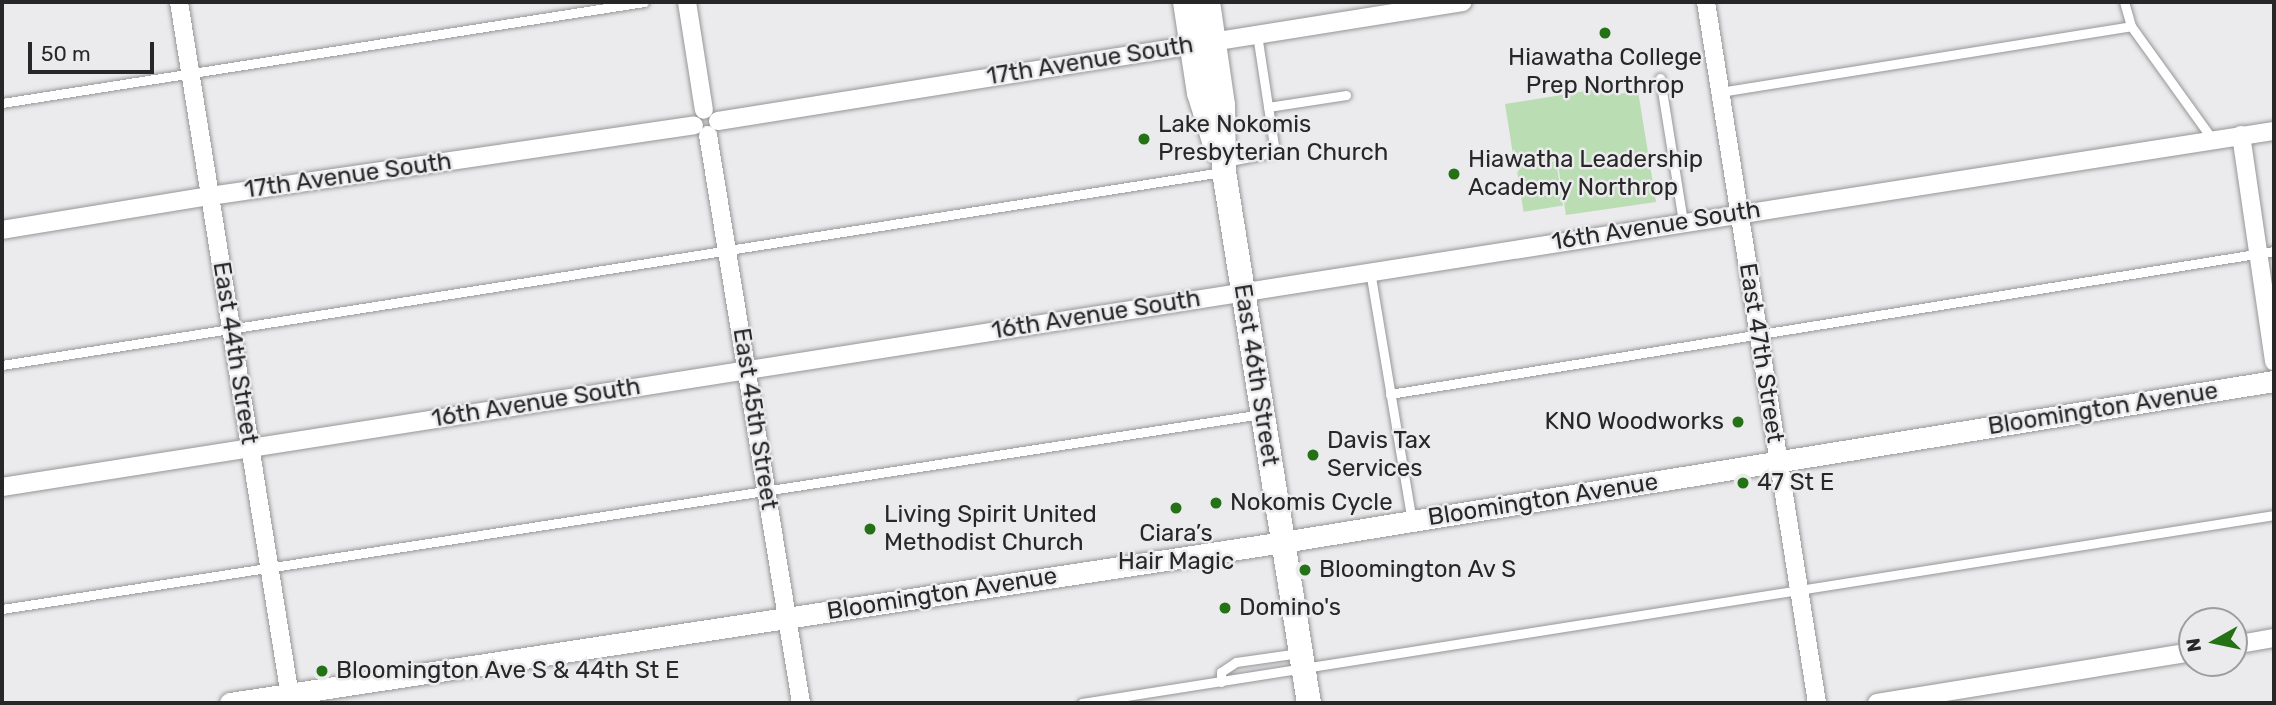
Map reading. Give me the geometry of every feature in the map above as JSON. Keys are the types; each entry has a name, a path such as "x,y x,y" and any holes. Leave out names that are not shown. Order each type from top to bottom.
{"main road":[{"name":"East 46th Street","path":"1185,2 1203,43"},
{"name":"East 46th Street","path":"1208,2 1203,43 1204,113 1224,167 1309,703"}],"street":[{"name":"East 44th Street","path":"179,2 290,699"},
{"name":"East 45th Street","path":"687,2 801,703"},
{"name":"17th Avenue South","path":"2,230 210,196 706,123 1463,2"},
{"name":"East 47th Street","path":"1706,2 1816,703"},
{"name":"16th Avenue South","path":"2,487 2274,131"},
{"path":"2241,135 2266,253 2274,362"},
{"name":"Bloomington Avenue","path":"230,703 290,699 787,618 1283,542 2274,381"},
{"path":"2248,643 2274,638"},
{"path":"1877,703 2178,654"}],"lane":[{"path":"2,103 643,2"},
{"path":"2124,2 2131,26 2213,140"},
{"path":"1720,92 2131,26"},
{"path":"2,365 727,251 1224,167 1275,152 1257,34"},
{"path":"1660,78 1683,222"},
{"path":"1268,107 1346,94"},
{"path":"1390,394 2266,253"},
{"path":"1370,271 1412,521"},
{"path":"2,609 1263,414"},
{"path":"1082,703 1222,682 1302,661 1798,590 2274,515"},
{"path":"1222,682 1221,672 1236,662 1302,661"}],"green space":[{"path":"1617,86 1618,94 1638,91 1656,202 1566,215 1557,159 1515,167 1505,104"},
{"path":"1556,161 1563,205 1524,212 1516,167"}],"place":[{"name":"Hiawatha College Prep Northrop","path":"1605,33"},
{"name":"Lake Nokomis Presbyterian Church","path":"1144,139"},
{"name":"Hiawatha Leadership Academy Northrop","path":"1454,174"},
{"name":"KNO Woodworks","path":"1738,422"},
{"name":"Davis Tax Services","path":"1313,455"},
{"name":"47 St E","path":"1743,483"},
{"name":"Nokomis Cycle","path":"1216,503"},
{"name":"Ciara’s Hair Magic","path":"1176,508"},
{"name":"Living Spirit United Methodist Church","path":"870,529"},
{"name":"Bloomington Av S","path":"1305,570"},
{"name":"Domino's","path":"1225,608"},
{"name":"Bloomington Ave S & 44th St E","path":"322,671"}]}
